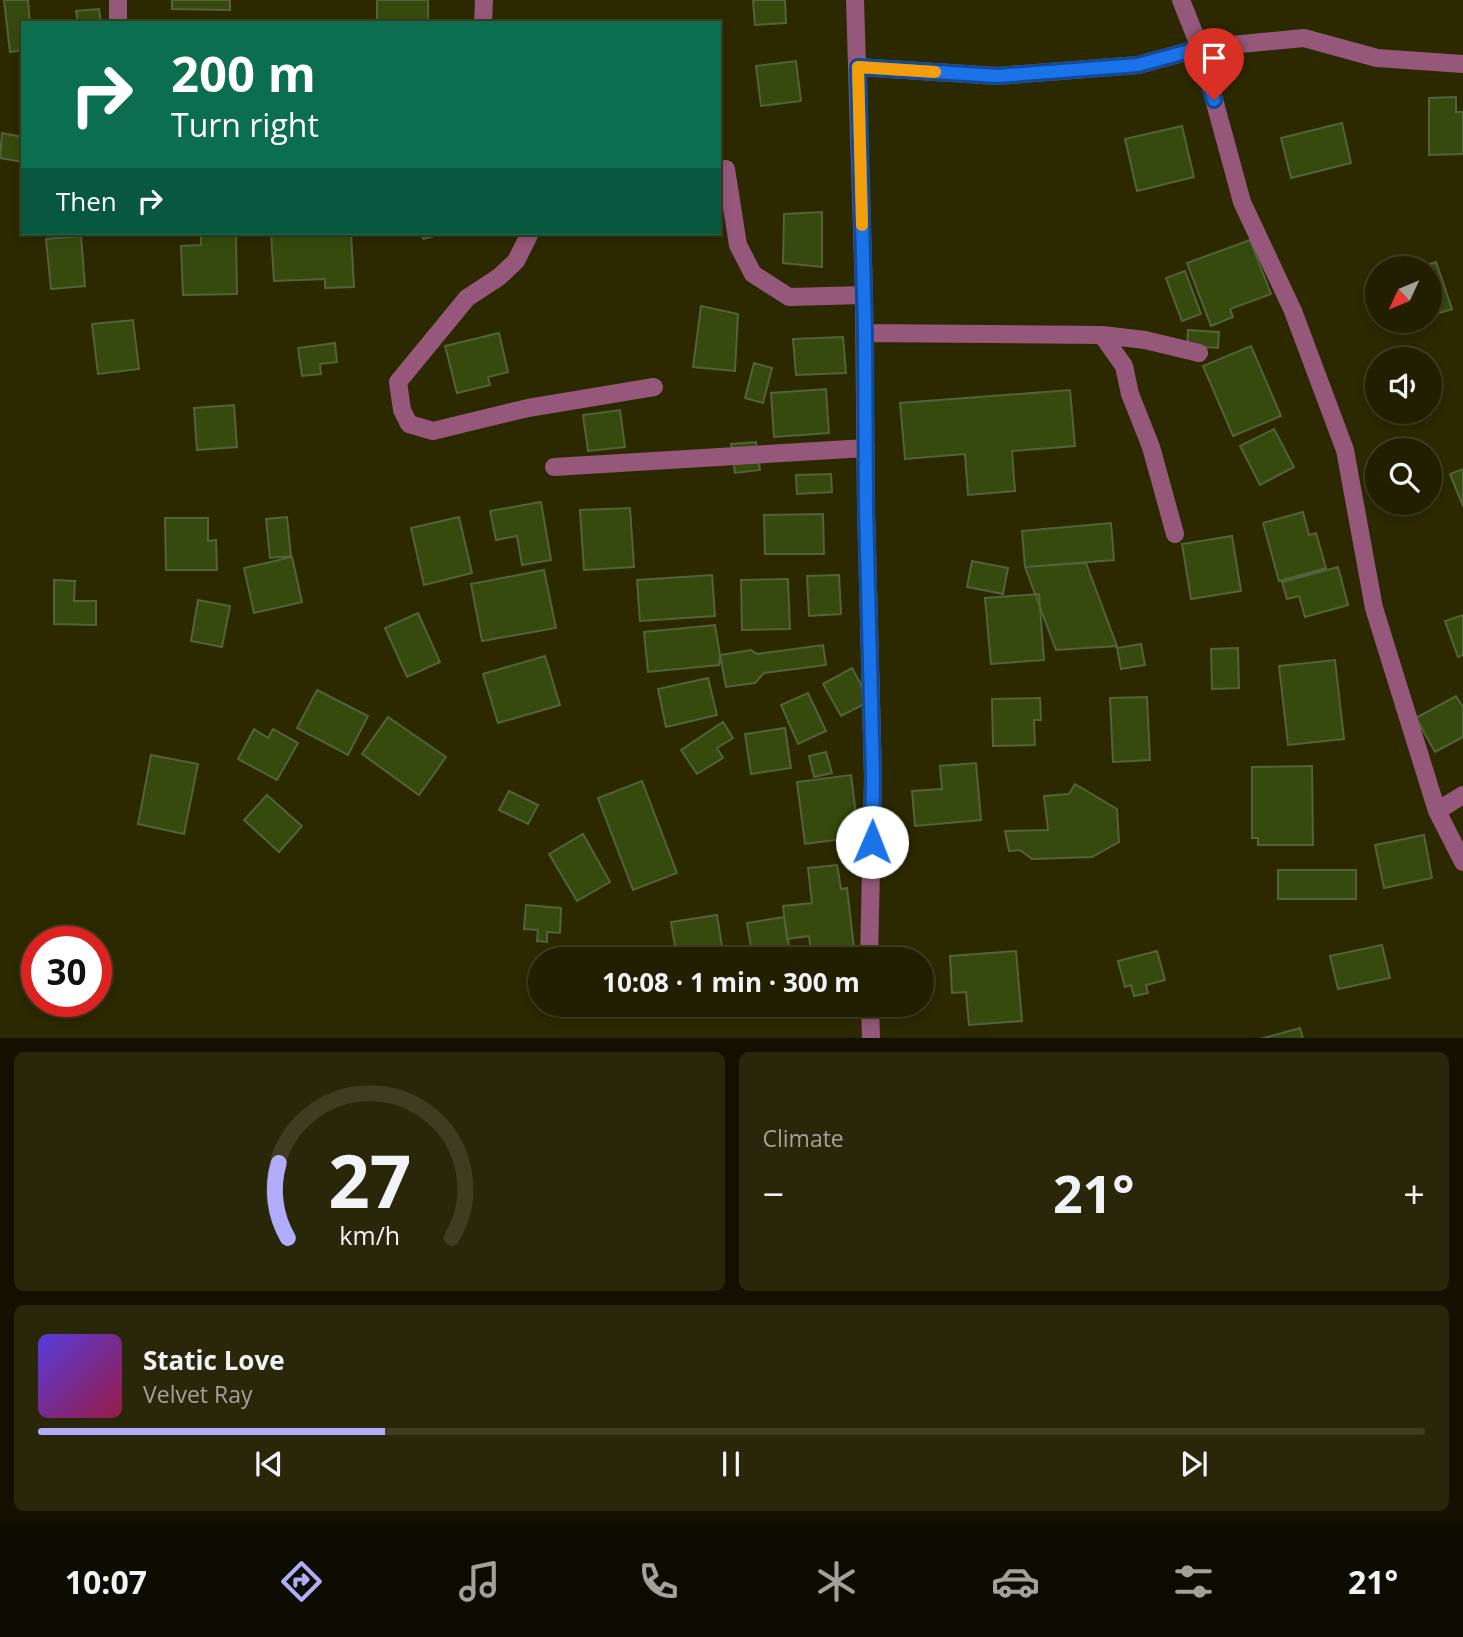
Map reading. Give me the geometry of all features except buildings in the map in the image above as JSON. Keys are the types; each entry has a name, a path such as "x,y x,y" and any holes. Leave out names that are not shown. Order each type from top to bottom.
{"street":[{"path":"118,0 118,21"},
{"path":"484,0 484,21"},
{"path":"855,0 865,333 873,778 869,947"},
{"path":"1181,0 1200,48 1242,202 1293,311 1345,450 1374,608 1437,811 1463,862"},
{"path":"858,67 997,76 1138,65 1200,48 1304,38 1377,58 1463,64"},
{"path":"726,169 738,245 753,274 789,297 864,295"},
{"path":"529,235 516,261 499,277 467,298 398,382 402,410 409,424 433,431 528,408 654,387"},
{"path":"865,333 1102,335 1145,340 1199,353"},
{"path":"1102,335 1124,366 1130,394 1151,447 1175,534"},
{"path":"554,467 866,448"},
{"path":"1437,811 1463,795"},
{"path":"870,1017 871,1038"}],"slow traffic":[{"path":"862,225 858,67 935,72"}],"route":[{"path":"872,842 865,333 858,67 997,76 1138,65 1200,48 1214,100"}]}
